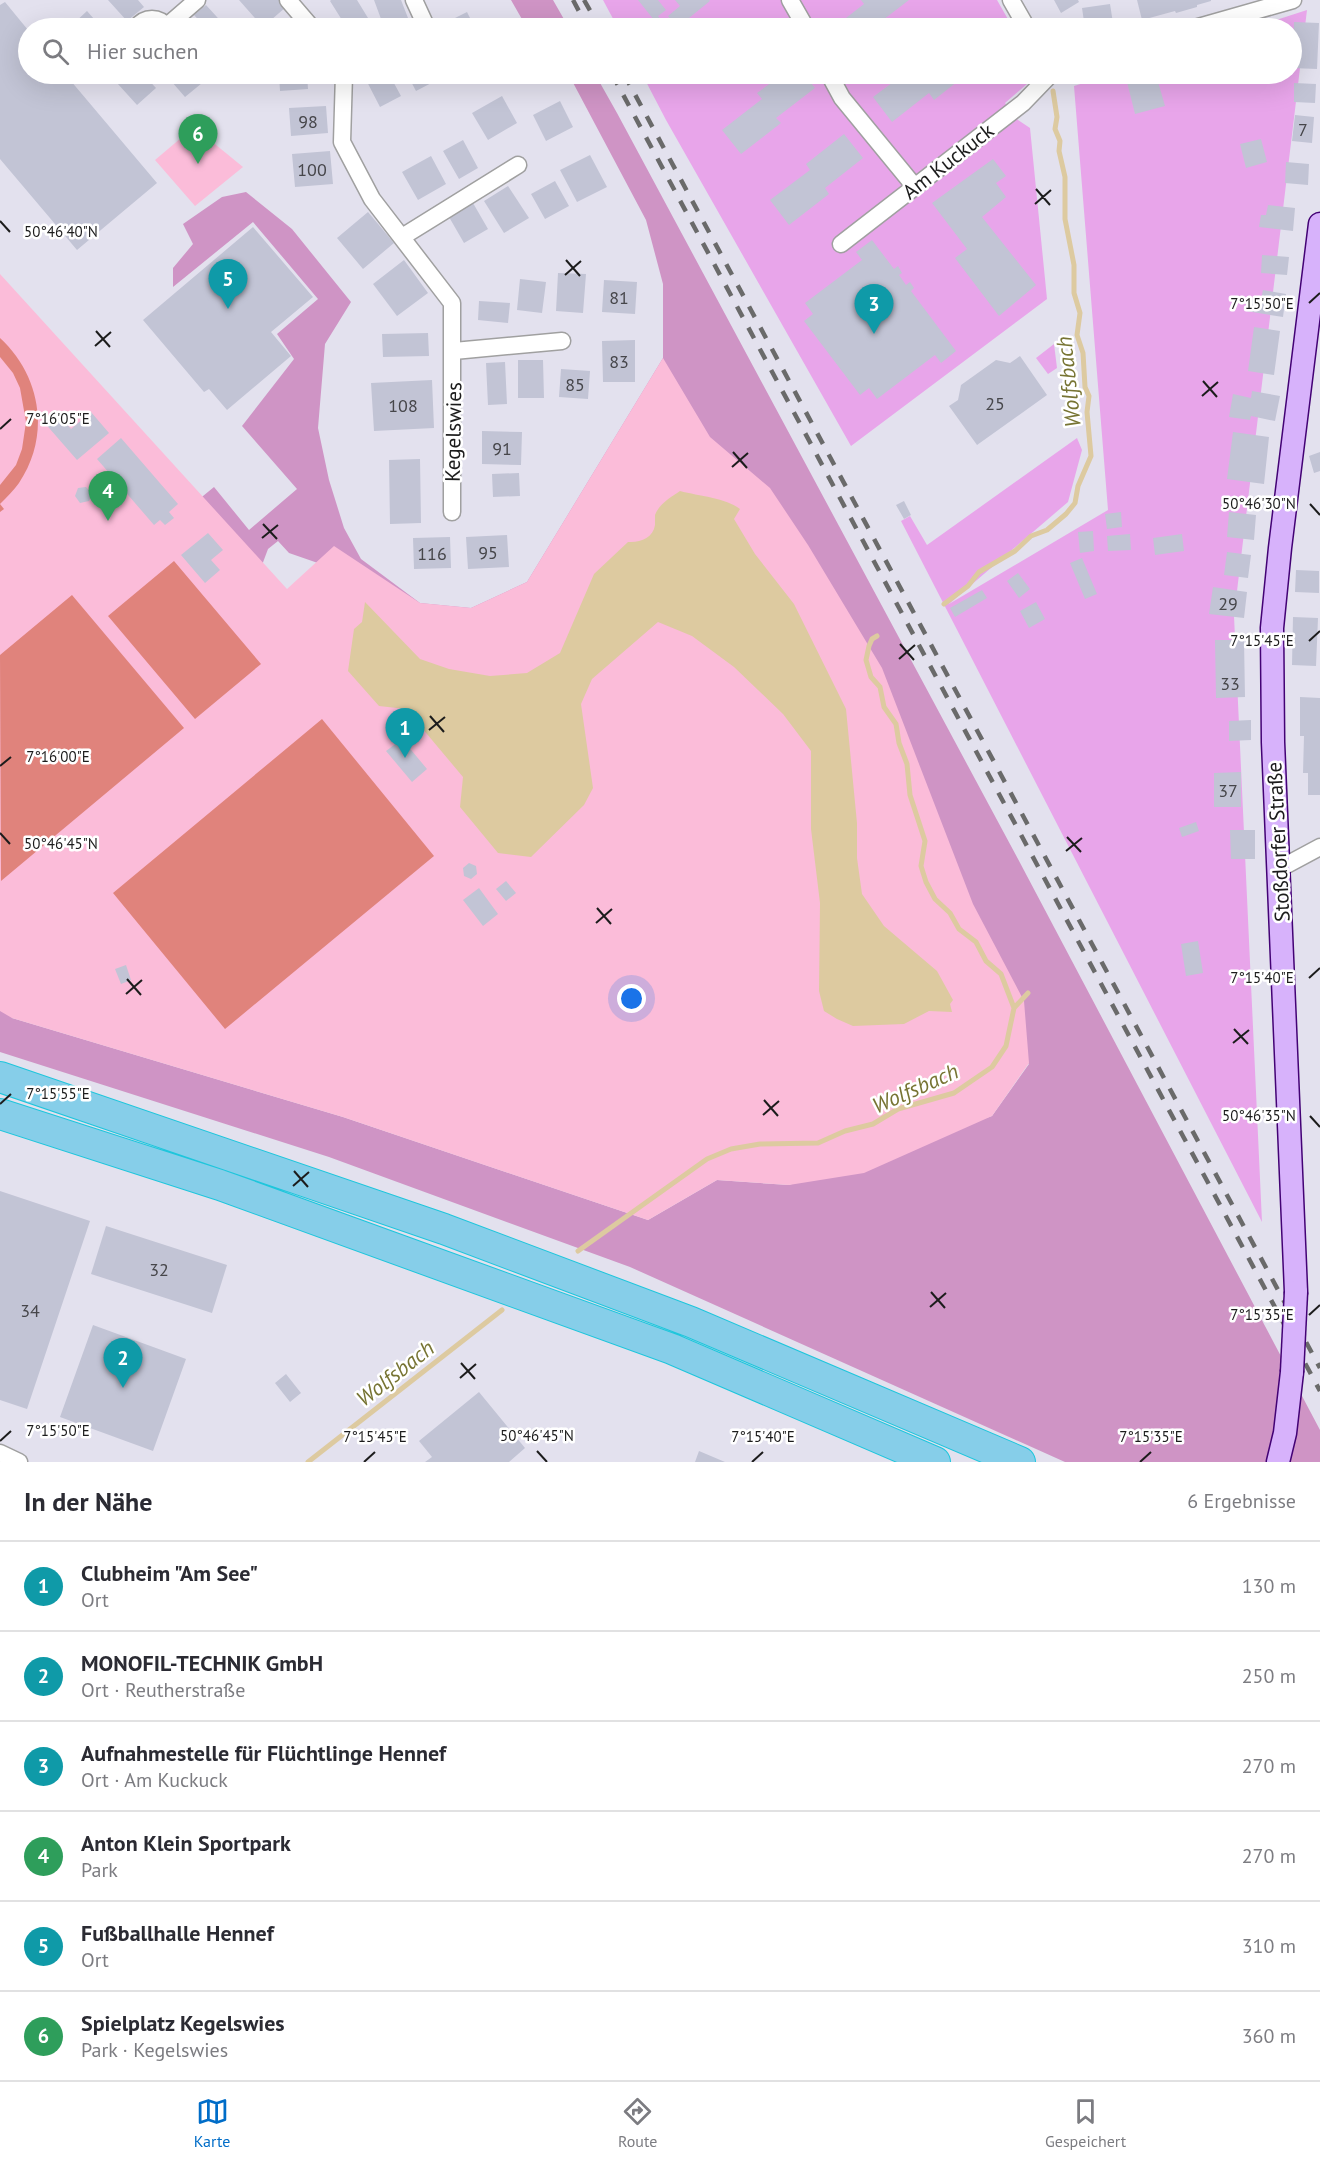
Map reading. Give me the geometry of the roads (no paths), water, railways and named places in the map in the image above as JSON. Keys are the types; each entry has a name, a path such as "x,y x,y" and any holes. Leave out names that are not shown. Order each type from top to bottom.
{"highway":[{"path":"0,1077 444,1229 691,1322 1020,1462"},
{"path":"0,1114 220,1185 672,1348 935,1462"}],"main road":[{"name":"Stoßdorfer Straße","path":"1278,1462 1285,1433 1292,1372 1296,1292 1273,742 1272,628 1320,224"}],"street":[{"path":"177,18 197,0"},
{"path":"288,0 303,18"},
{"path":"414,0 421,18"},
{"path":"790,0 800,18"},
{"path":"1011,0 1021,18"},
{"path":"1230,18 1293,0"},
{"name":"Kegelswies","path":"344,84 342,142 372,199 453,303 452,512"},
{"path":"834,84 842,98 915,187"},
{"name":"Am Kuckuck","path":"841,244 1023,103 1042,84"},
{"path":"402,237 518,165"},
{"name":"Kegelswies","path":"454,351 562,341"},
{"path":"1279,869 1320,847"},
{"path":"0,1453 19,1462"}],"waterway":[{"name":"Wolfsbach","path":"944,604 968,586 979,572 1015,551 1031,536 1047,530 1066,514 1075,503 1078,486 1091,456 1087,412 1089,396 1085,387 1083,353 1077,335 1080,313 1074,293 1074,265 1065,219 1065,177 1059,151 1060,141 1055,129 1057,117 1053,91"},
{"name":"Wolfsbach","path":"578,1251 707,1159 731,1149 760,1144 818,1143 845,1131 873,1124 898,1109 954,1093 992,1067 1006,1046 1014,1008 1001,974 986,961 976,942 959,929 950,913 935,899 926,882 921,866 925,841 910,795 907,764 899,743 896,724 884,707 880,687 871,677 866,660 872,639 877,636"},
{"path":"1014,1008 1028,993"},
{"name":"Wolfsbach","path":"308,1462 502,1310"}],"railway":[{"path":"573,0 583,18"},
{"path":"584,0 594,18"},
{"path":"617,84 1320,1391"},
{"path":"629,84 1320,1368"}],"place":[{"name":"Spielplatz Kegelswies","path":"198,164"},
{"name":"Fußballhalle Hennef","path":"228,309"},
{"name":"Aufnahmestelle für Flüchtlinge Hennef","path":"874,334"},
{"name":"Anton Klein Sportpark","path":"108,521"},
{"name":"Clubheim \"Am See\"","path":"405,758"},
{"name":"MONOFIL-TECHNIK GmbH","path":"123,1388"}]}
